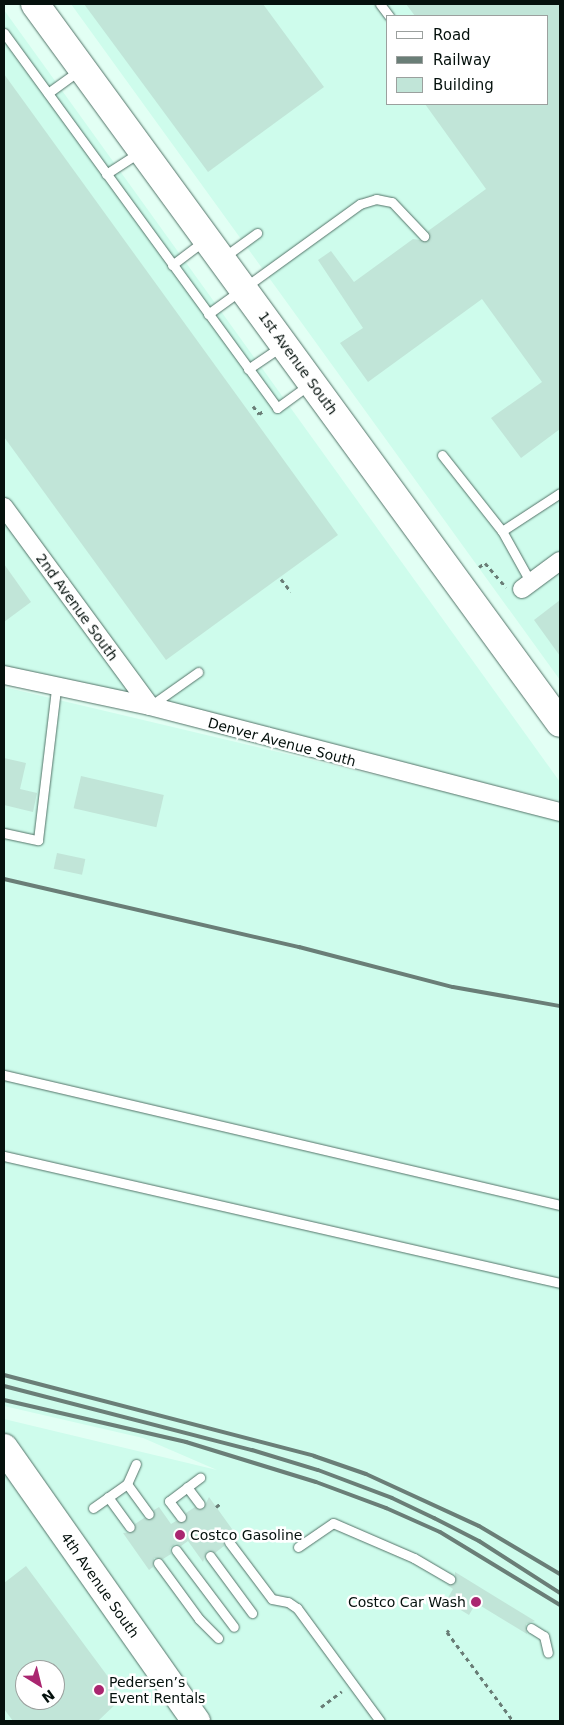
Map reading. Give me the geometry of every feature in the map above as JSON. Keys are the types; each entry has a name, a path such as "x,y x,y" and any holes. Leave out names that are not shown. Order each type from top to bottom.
{"main road":[{"name":"1st Avenue South","path":"35,4 560,723"},
{"name":"4th Avenue South","path":"4,1448 196,1721"}],"street":[{"name":"2nd Avenue South","path":"4,508 150,706"},
{"path":"526,586 560,561"},
{"name":"Denver Avenue South","path":"4,675 56,688 150,706 560,812"}],"lane":[{"path":"380,4 388,15"},
{"path":"4,33 277,408 312,382"},
{"path":"48,93 82,68"},
{"path":"106,174 142,150"},
{"path":"208,314 341,216 376,199 392,202 403,210 424,236"},
{"path":"172,265 257,233"},
{"path":"248,369 284,344"},
{"path":"442,455 502,531 526,586"},
{"path":"502,531 560,493"},
{"path":"150,706 198,672"},
{"path":"4,833 38,840 56,688"},
{"path":"4,1075 560,1205"},
{"path":"4,1156 560,1283"},
{"path":"93,1508 127,1484 136,1464"},
{"path":"181,1517 169,1501 200,1478"},
{"path":"127,1484 149,1514"},
{"path":"188,1487 200,1504"},
{"path":"108,1497 130,1527"},
{"path":"298,1547 333,1523 414,1558 450,1579"},
{"path":"229,1542 272,1599 288,1602 297,1608 380,1721"},
{"path":"176,1550 234,1627"},
{"path":"210,1556 252,1614"},
{"path":"158,1563 198,1619 218,1638"},
{"path":"530,1628 544,1636 548,1653"}],"path":[{"path":"254,406 259,414"},
{"path":"479,567 485,563 504,587 526,586"},
{"path":"281,579 290,592"},
{"path":"216,1507 221,1504"},
{"path":"450,1630 447,1632 513,1721"},
{"path":"320,1707 342,1691"}],"shaded area":[{"path":"71,4 560,4 560,680"},
{"path":"4,10 560,782 560,801 4,668"},
{"path":"4,687 560,819 560,1721 4,1721 4,1419 217,1470 143,1438 4,1406"}],"building":[{"path":"84,4 263,4 324,87 208,172"},
{"path":"406,4 560,4 560,429 521,458 491,418 542,382 482,299 368,382 340,343 363,328 318,260 331,251 354,282 413,239 428,241 428,231 486,189 426,105 549,105 549,15 414,15"},
{"path":"4,74 338,535 166,660 4,437"},
{"path":"4,564 31,602 4,622"},
{"path":"560,600 560,656 534,620"},
{"path":"4,758 26,763 20,789 37,793 33,812 4,805"},
{"path":"81,776 164,795 156,827 74,808"},
{"path":"57,853 85,859 82,875 54,869"},
{"name":"Costco Gasoline","path":"209,1497 237,1536 226,1537 224,1546 215,1553 207,1551 203,1562 188,1541 181,1546 175,1544 170,1548 171,1554 163,1559 154,1558 153,1567 149,1570 123,1533 133,1532 135,1524 144,1518 152,1519 154,1510 159,1507 171,1524 176,1521 184,1522 186,1513 195,1507 203,1509"},
{"path":"26,1566 123,1697 98,1721 13,1721 4,1709 4,1583"},
{"name":"Costco Car Wash","path":"455,1572 535,1621 526,1624 527,1634 476,1603 469,1615 446,1601 453,1589 447,1585 455,1583"}],"railway":[{"path":"4,879 299,947 453,987 560,1006"},
{"path":"4,1375 314,1456 366,1474 479,1526 560,1574"},
{"path":"4,1386 252,1450 318,1470 392,1498 434,1518 479,1541 560,1593"},
{"path":"4,1400 186,1442 316,1482 386,1508 440,1532 560,1605"}],"place":[{"name":"Costco Gasoline","path":"180,1535"},
{"name":"Costco Car Wash","path":"476,1602"},
{"name":"Pedersen’s Event Rentals","path":"99,1690"}]}
